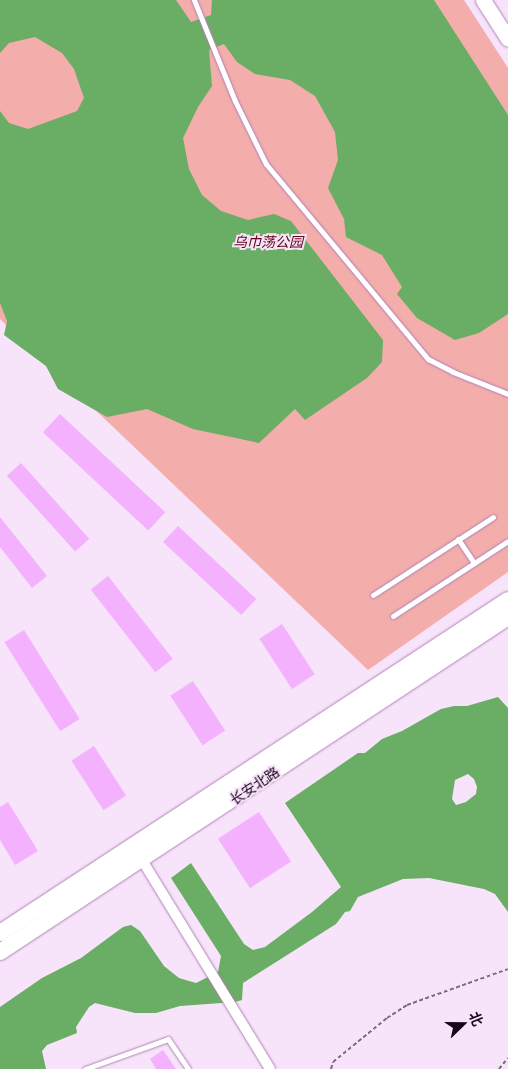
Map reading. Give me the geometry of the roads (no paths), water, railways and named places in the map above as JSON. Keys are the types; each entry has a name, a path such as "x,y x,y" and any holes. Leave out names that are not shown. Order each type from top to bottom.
{"main road":[{"path":"483,0 508,39"},
{"name":"长安北路","path":"0,933 508,600"},
{"name":"长安北路","path":"0,952 508,617"}],"street":[{"path":"142,860 270,1069"}],"lane":[{"path":"194,0 235,101 266,164 428,359 453,372 508,394"},
{"path":"373,595 493,517"},
{"path":"458,539 474,563"},
{"path":"393,616 508,541"},
{"path":"85,1069 168,1039 188,1069"}],"park label":[{"name":"乌巾荡公园","path":"268,241"}]}
